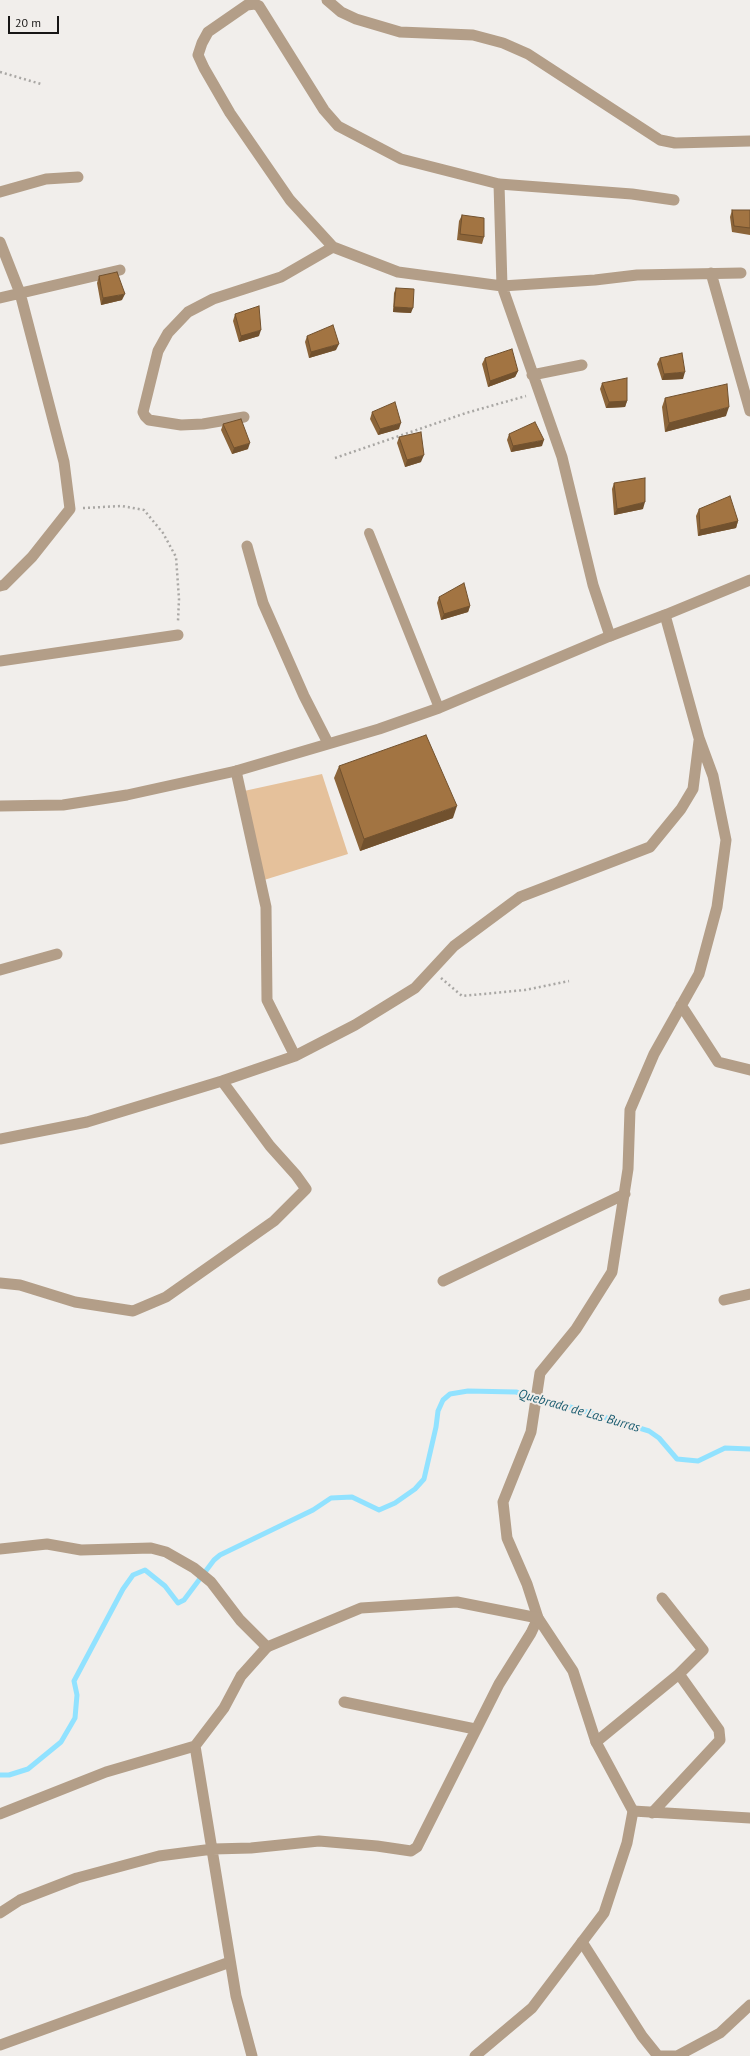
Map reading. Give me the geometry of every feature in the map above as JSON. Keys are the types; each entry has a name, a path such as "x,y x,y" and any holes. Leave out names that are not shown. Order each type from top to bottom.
{"street":[{"path":"327,0 341,12 356,19 400,32 473,35 504,44 528,54 660,140 675,143 750,141"},
{"path":"674,200 632,194 499,184 401,160 338,126 324,110 259,6 254,2 247,5 208,32 198,54 204,68 230,113 290,200 333,247 398,272 502,286 595,280 637,275 741,273"},
{"path":"0,192 46,179 78,177"},
{"path":"499,184 502,286 538,393 562,457 593,585 610,636"},
{"path":"0,242 20,293 64,462 70,509 32,557 4,585 0,586"},
{"path":"244,417 203,424 181,425 149,420 144,416 143,412 158,351 168,333 188,312 213,299 281,277 333,247"},
{"path":"0,298 120,270"},
{"path":"711,273 750,410"},
{"path":"532,375 582,365"},
{"path":"247,546 263,603 304,696 328,743"},
{"path":"0,806 63,805 127,795 236,771 379,729 439,708 610,636 750,580"},
{"path":"475,2056 532,2008 604,1913 627,1843 633,1811 596,1742 573,1671 538,1618 527,1584 507,1538 504,1502 531,1432 540,1373 576,1330 612,1272 628,1169 630,1110 654,1054 699,974 717,907 726,840 713,776 699,738 665,615"},
{"path":"0,661 178,635"},
{"path":"0,1139 87,1122 222,1081 295,1056 355,1026 415,988 454,946 520,897 650,847 681,809 693,789 699,738"},
{"path":"236,771 266,907 267,1000 295,1056"},
{"path":"0,970 57,954"},
{"path":"681,1005 718,1062 750,1070"},
{"path":"0,1283 20,1286 75,1302 133,1311 166,1297 274,1222 306,1189 296,1175 270,1146 222,1081"},
{"path":"443,1281 625,1194"},
{"path":"724,1300 750,1294"},
{"path":"0,1549 47,1544 81,1550 151,1548 166,1552 194,1568 211,1582 240,1620 267,1647"},
{"path":"596,1742 679,1674 704,1650 662,1598"},
{"path":"0,1814 106,1772 195,1746 224,1708 241,1676 267,1647 362,1608 457,1602 538,1618"},
{"path":"0,1913 20,1900 77,1878 159,1856 213,1848 251,1848 319,1841 377,1846 410,1851 417,1847 475,1729 499,1684 531,1634 538,1618"},
{"path":"652,1813 720,1740 719,1730 679,1674"},
{"path":"344,1702 475,1729"},
{"path":"195,1746 213,1848 216,1882 236,1996 252,2056"},
{"path":"633,1811 750,1818"},
{"path":"582,1942 642,2036 658,2056 677,2056 720,2033 750,2005"},
{"path":"0,2045 230,1962"}],"lane":[{"path":"369,533 439,708"}],"path":[{"path":"0,72 41,84"},
{"path":"335,458 466,413 538,393"},
{"path":"70,509 122,506 144,510 163,533 176,557 179,599 178,635"},
{"path":"432,970 462,996 525,990 569,981"}],"shaded area":[{"path":"322,774 348,854 264,880 244,791"}],"building":[{"path":"732,210 750,210 750,228 734,226"},
{"path":"462,215 484,218 484,237 460,234"},
{"path":"117,272 125,294 103,298 99,276"},
{"path":"396,288 414,289 413,308 394,307"},
{"path":"259,306 261,330 241,336 235,314"},
{"path":"333,325 339,344 311,352 307,336"},
{"path":"512,349 518,371 490,381 485,358"},
{"path":"682,353 685,372 664,374 660,358"},
{"path":"627,378 627,401 609,402 602,383"},
{"path":"727,384 729,407 669,423 665,398"},
{"path":"395,402 401,423 380,429 372,412"},
{"path":"241,419 250,443 234,448 223,424"},
{"path":"535,422 544,440 513,446 509,434"},
{"path":"421,432 424,455 407,460 399,437"},
{"path":"645,478 645,502 617,509 614,483"},
{"path":"730,496 738,521 700,530 699,509"},
{"path":"464,583 470,606 444,614 439,597"},
{"path":"426,735 457,806 364,839 339,766"}],"waterway":[{"name":"Quebrada de Las Burras","path":"0,1775 9,1775 28,1769 61,1742 75,1718 77,1695 74,1681 123,1589 133,1575 145,1570 165,1586 178,1603 184,1600 214,1560 220,1555 313,1510 331,1498 352,1497 379,1510 395,1503 415,1489 424,1479 436,1427 438,1411 443,1400 450,1394 468,1391 516,1392 577,1409 649,1431 659,1438 677,1459 698,1461 725,1448 750,1449"}]}
